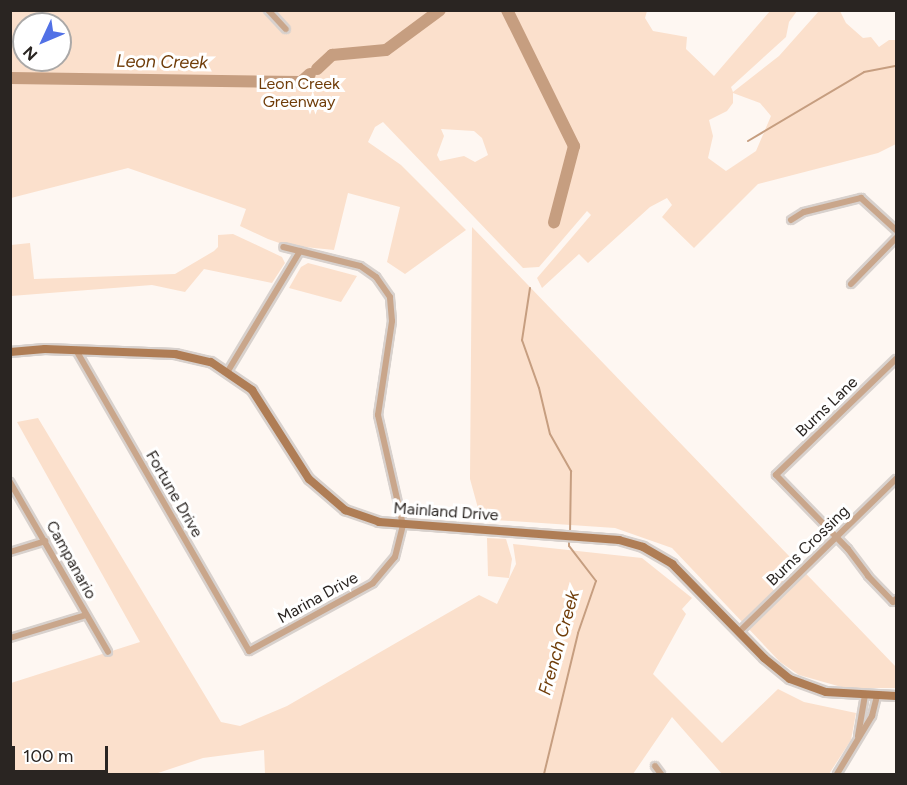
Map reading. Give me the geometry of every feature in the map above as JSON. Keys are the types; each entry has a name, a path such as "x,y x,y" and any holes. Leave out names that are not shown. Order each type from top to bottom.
{"main road":[{"name":"Mainland Drive","path":"10,352 76,350 188,356 228,371 259,398 302,470 325,497 356,516 403,525 599,539 643,547 664,559 770,664 796,682 826,692 897,696"}],"street":[{"path":"268,10 286,29"},
{"path":"790,220 804,212 861,198 897,230"},
{"path":"851,284 897,238"},
{"path":"283,247 360,266 384,286 390,297 392,321 378,415 403,525"},
{"path":"228,371 300,251"},
{"name":"Fortune Drive","path":"76,350 249,651"},
{"name":"Burns Lane","path":"837,537 776,474 897,359"},
{"name":"Burns Crossing","path":"739,632 897,479"},
{"name":"Campanario","path":"10,482 108,652"},
{"name":"Marina Drive","path":"249,651 373,583 395,557 403,525"},
{"path":"837,537 895,600"},
{"path":"10,552 45,541"},
{"path":"10,638 86,615"},
{"path":"858,736 865,696"},
{"path":"837,774 872,716 877,696"},
{"path":"655,766 661,774"}],"green space":[{"name":"Leon Creek Greenway","path":"10,11 647,11 645,18 653,31 687,37 686,49 714,76 770,11 797,11 789,22 786,37 731,87 733,92 779,56 819,11 840,11 846,23 863,38 871,37 879,47 889,40 896,40 896,144 878,153 758,184 694,248 662,217 672,205 667,198 650,207 588,263 579,254 542,288 537,278 591,215 587,211 539,267 523,268 383,122 375,127 368,142 401,165 466,230 405,274 387,262 400,207 348,193 334,250 285,245 240,226 246,209 128,168 11,198","holes":["733,93 760,103 771,116 756,151 726,171 708,158 713,136 709,120 727,111 733,103","441,129 474,131 482,138 488,155 475,162 464,156 440,161 437,155 444,136"]},
{"path":"472,227 896,667 896,688 845,688 799,675 780,662 672,548 615,528 481,519 470,479"},
{"path":"233,234 282,257 285,263 272,283 204,269 185,292 152,285 11,296 11,245 30,243 34,279 175,274 214,251 218,247 218,235"},
{"path":"308,263 357,276 341,302 289,288 301,267"},
{"path":"38,418 221,722 240,726 287,706 479,595 497,604 516,564 513,544 642,558 692,598 682,609 686,614 653,674 722,743 778,689 804,702 856,713 851,740 829,774 722,774 672,717 633,774 265,774 264,750 203,758 155,774 11,774 11,683 140,642 17,422"},
{"path":"487,538 506,539 512,559 509,578 488,576"}],"waterway":[{"name":"Leon Creek","path":"317,69 332,55 386,50 440,10"},
{"name":"French Creek","path":"507,10 574,146 554,222"},
{"path":"748,141 864,72 896,66"},
{"name":"Leon Creek","path":"10,78 301,82 310,74"},
{"name":"French Creek","path":"530,288 522,340 539,388 550,434 571,471 570,533"},
{"name":"French Creek","path":"544,774 578,633 596,581 569,546 569,539"}]}
